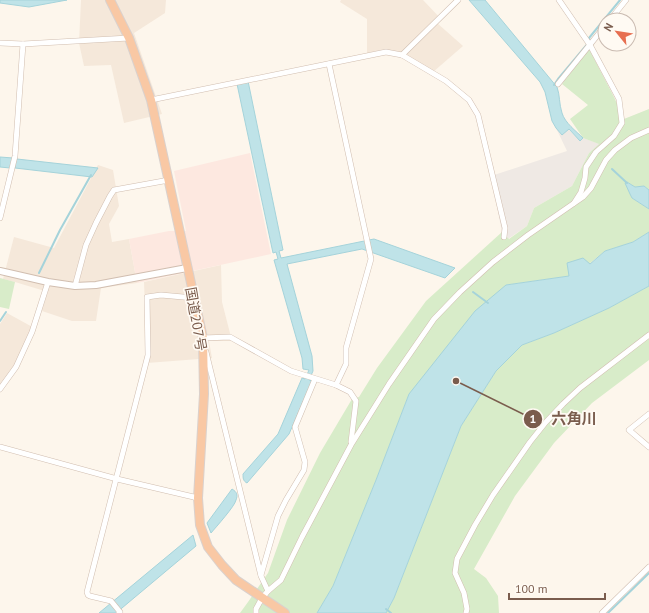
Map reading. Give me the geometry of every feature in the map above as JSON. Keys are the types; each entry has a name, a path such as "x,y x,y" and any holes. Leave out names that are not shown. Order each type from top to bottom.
{"highway":[{"name":"国道207号","path":"110,0 129,38 151,100 203,338 204,394 198,498 200,525 208,547 236,580 285,613"}],"street":[{"path":"402,55 458,0"},
{"path":"559,0 589,43 619,99 622,123 614,136 596,152 586,167 581,192 573,205"},
{"path":"616,12 626,0"},
{"path":"558,84 597,34"},
{"path":"0,43 23,44 129,38"},
{"path":"0,218 16,156 23,44"},
{"path":"151,100 386,52 402,55 446,81 469,100 478,115 505,228 504,237"},
{"path":"329,64 371,259 346,348 346,364 336,385"},
{"path":"256,613 256,609 265,600 268,591 281,580 351,445 389,384 434,320 460,292 493,262 528,235 584,197 591,188 606,160 615,150 631,138 649,130"},
{"path":"75,286 86,245 114,190 169,180"},
{"path":"0,271 48,282 75,286 96,286 187,268"},
{"path":"0,389 16,367 29,339 48,282"},
{"path":"120,612 111,602 90,596 87,592 148,355 147,297 162,295 194,298"},
{"path":"466,613 467,609 464,593 455,573 457,559 493,495 530,442 563,404 580,388 649,336"},
{"path":"268,591 261,576 203,338 230,337 291,371 336,385 350,392 356,401 351,445"},
{"path":"261,576 278,516 304,470 305,462 296,427 311,377"},
{"path":"649,414 629,430 649,448"},
{"path":"0,447 117,479 198,498"},
{"path":"602,613 649,567"}],"shaded area":[{"path":"81,0 166,0 165,13 134,33 162,114 124,123 111,65 84,66 79,43"},
{"path":"341,0 423,0 441,19 437,23 463,46 433,72 406,55 385,49 367,53 367,19 340,2"},
{"path":"556,128 562,135 568,129 580,141 583,138 600,144 589,153 572,186 534,208 527,226 508,239 502,232 491,176 567,151"},
{"path":"250,153 271,254 137,283 129,239 169,231 186,231 174,171"},
{"path":"98,165 113,170 119,206 109,224 112,242 129,239 137,283 101,288 96,321 72,321 42,311 48,292 3,279 14,237 54,248"},
{"path":"221,265 222,302 232,341 209,341 212,358 147,363 144,282"},
{"path":"7,313 36,329 18,367 0,393 0,324"}],"green space":[{"path":"589,49 624,119 649,109 649,190 644,186 635,187 627,182 632,198 649,209 649,232 633,242 605,251 589,264 567,263 570,276 506,285 409,394 333,586 317,613 240,613 268,573 287,520 320,453 352,399 359,397 377,368 426,301 502,232 509,239 527,226 534,208 572,186 589,153 599,144 583,138 570,119 588,105 562,84"},
{"path":"0,278 15,282 9,309 0,307"},
{"path":"649,286 649,360 592,403 554,443 515,496 474,569 486,578 498,596 499,613 386,613 394,598 461,426 496,371 522,345 554,333 609,308"}],"water":[{"path":"0,0 67,0 29,7 0,3"},
{"path":"469,0 485,0 557,87 563,117 583,138 580,141 569,129 562,135 556,128 552,121 545,92 540,82"},
{"path":"248,81 283,250 279,251 281,258 374,239 455,268 445,278 362,249 287,264 312,356 313,371 309,380 312,381 289,434 247,483 243,478 243,474 278,434 302,378 305,379 309,370 303,369 302,358 274,260 278,259 276,252 273,253 237,84"},
{"path":"0,157 13,158 16,162 17,159 98,168 92,177 15,168 15,165 11,165 10,168 0,167"},
{"path":"627,182 635,187 644,186 649,190 649,209 632,198 625,183"},
{"path":"649,232 649,286 609,308 554,333 522,345 496,371 461,426 394,598 386,613 317,613 333,586 409,394 475,311 506,285 569,276 567,263 583,258 590,264 605,251 633,242"},
{"path":"232,489 237,495 235,503 211,533 207,523"},
{"path":"193,535 196,546 116,613 99,613"}],"waterway":[{"path":"554,85 590,41 589,38 620,0"},
{"path":"612,169 627,183"},
{"path":"39,273 60,230 91,175"},
{"path":"473,292 488,303"},
{"path":"0,321 6,312"},
{"path":"608,613 649,573"},
{"path":"386,609 391,613"}],"place":[{"name":"六角川","path":"456,381"}]}
